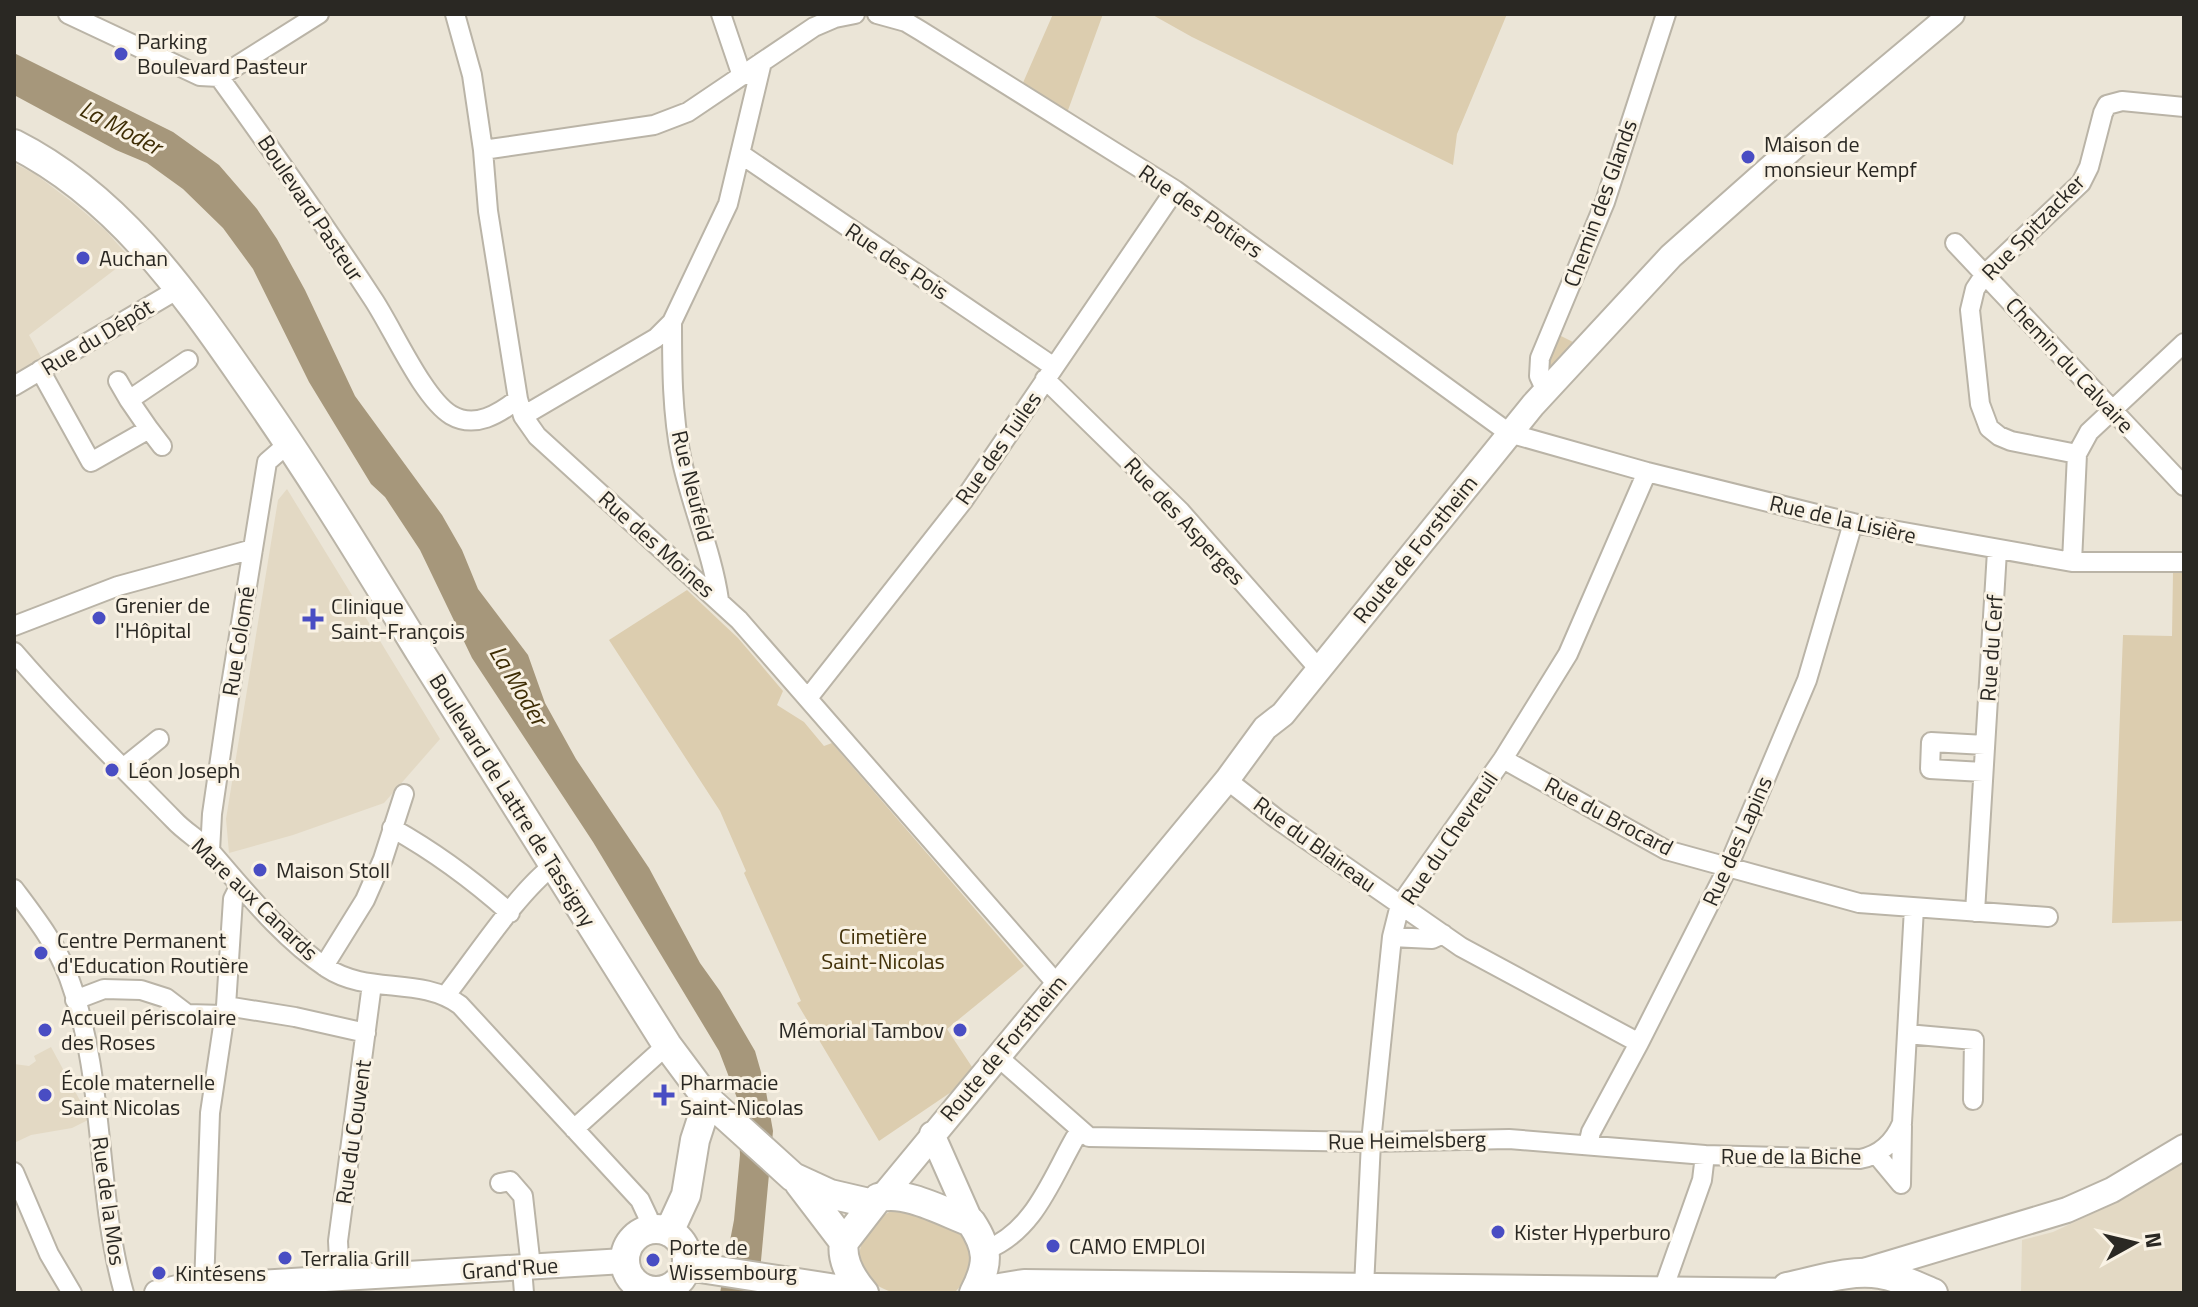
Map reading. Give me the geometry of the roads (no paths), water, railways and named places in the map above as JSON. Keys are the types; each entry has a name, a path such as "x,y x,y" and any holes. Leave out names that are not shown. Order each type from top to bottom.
{"main road":[{"name":"Boulevard de Lattre de Tassigny","path":"14,144 65,175 93,197 146,246 180,288 290,442 667,1045 716,1108 796,1180"},
{"path":"659,1231 684,1246 687,1266 684,1275 669,1291 649,1291 639,1287 626,1271 624,1261 631,1241 659,1231 686,1195 695,1140 716,1108"},
{"path":"796,1180 830,1194 878,1200 903,1196 971,1222 986,1250 1024,1284"},
{"path":"796,1180 844,1246 847,1265 863,1293"},
{"path":"796,1283 844,1246 878,1200"},
{"path":"974,1292 986,1250"},
{"path":"687,1266 863,1293"},
{"path":"1772,1291 1918,1276"},
{"path":"974,1292 1024,1284 1110,1289 1289,1290 1364,1287 1807,1293"}],"street":[{"path":"68,14 200,76 219,77 319,14"},
{"path":"455,14 472,75 488,211 520,407"},
{"path":"721,14 742,76"},
{"path":"483,150 654,125 688,112 825,21 855,14"},
{"name":"Rue des Potiers","path":"877,14 906,22 1175,190 1509,433"},
{"name":"Chemin des Glands","path":"1546,391 1539,376 1540,358 1605,202 1666,14"},
{"name":"Route de Forstheim","path":"878,1200 1227,780 1265,728 1283,714 1546,391 1671,256 1804,138 1952,14"},
{"name":"Rue Neufeld","path":"520,407 656,338 672,322 722,218 742,155 762,62"},
{"name":"Boulevard Pasteur","path":"219,77 375,301 436,403 456,418 477,420 520,407"},
{"name":"Rue Spitzacker","path":"2077,454 2004,439 1984,421 1970,310 1975,289 1985,274 2081,183 2089,167 2107,105 2122,101 2184,107"},
{"name":"Rue des Pois","path":"742,155 1050,373"},
{"name":"Rue des Tuiles","path":"808,698 963,501 1175,190"},
{"name":"Chemin du Calvaire","path":"1955,243 2184,486"},
{"name":"Rue du Dépôt","path":"14,386 180,288"},
{"name":"Rue Neufeld","path":"672,322 672,383 680,448 710,553 719,600"},
{"path":"2072,562 2077,454 2089,432 2184,343"},
{"path":"129,400 188,360"},
{"path":"40,370 91,462 149,429"},
{"name":"Rue des Asperges","path":"1050,373 1180,511 1318,668"},
{"path":"118,381 162,446"},
{"name":"Rue des Moines","path":"520,407 537,436 719,600 1056,983"},
{"name":"Rue de la Lisière","path":"1509,433 1647,472 1853,523 1997,551 2072,562 2184,562"},
{"name":"Rue Colomé","path":"210,851 212,814 230,691 267,462 290,442"},
{"name":"Rue du Chevreuil","path":"1364,1287 1371,1142 1392,937 1400,905 1503,759 1568,654 1647,472"},
{"name":"Rue des Lapins","path":"1588,1145 1591,1132 1728,867 1807,680 1853,523"},
{"path":"14,626 118,586 253,549"},
{"name":"Rue du Cerf","path":"1975,912 1997,551"},
{"name":"Mare aux Canards","path":"14,652 182,829 210,851 239,887 324,966 339,975 372,984 425,988 446,995"},
{"path":"123,768 159,739"},
{"path":"1983,772 1930,769 1931,742 1985,745"},
{"name":"Rue du Brocard","path":"1503,759 1666,850 1859,903 2048,917"},
{"name":"Rue du Blaireau","path":"1227,780 1277,819 1461,947 1639,1043"},
{"path":"324,966 365,900 383,859 404,794"},
{"path":"392,828 429,848 510,913"},
{"path":"554,865 510,913 446,995 460,1005 640,1200 659,1231"},
{"path":"204,1287 210,1113 225,1010 233,899 239,887"},
{"name":"Rue de la Mos","path":"14,889 46,932 69,978 75,1000 90,1057 105,1190 124,1293"},
{"name":"Rue de la Biche","path":"1876,1154 1901,1184 1914,908"},
{"path":"1392,937 1432,939 1443,934"},
{"name":"Rue du Couvent","path":"331,1284 372,984"},
{"path":"75,1000 104,989 141,990 166,998 187,1014 225,1010 295,1017 366,1033"},
{"path":"1907,1034 1974,1040 1973,1100"},
{"path":"574,1129 667,1045"},
{"path":"986,1250 1009,1239 1030,1219 1075,1138 1083,1133 998,1057"},
{"name":"Rue de la Biche","path":"1705,1155 1860,1159 1876,1154 1888,1145 1902,1123"},
{"name":"Rue Heimelsberg","path":"1083,1133 1098,1139 1371,1142 1509,1139 1705,1155"},
{"name":"Route de Forstheim","path":"932,1134 971,1222"},
{"path":"1918,1276 2112,1190 2184,1147"},
{"path":"1663,1290 1702,1180 1705,1155"},
{"path":"14,1172 49,1254 72,1293"},
{"path":"500,1183 510,1181 523,1196 524,1293"},
{"name":"Grand'Rue","path":"171,1291 204,1287 331,1284 624,1261"}],"water":[{"name":"La Moder","path":"14,53 173,132 219,165 257,209 305,290 355,396 442,515 462,550 478,589 528,655 545,703 576,759 649,868 700,963 755,1051 773,1131 758,1293 720,1293 734,1220 740,1155 737,1098 719,1051 593,842 472,658 420,550 385,497 371,484 309,382 253,269 223,228 183,189 147,163 116,150 14,95"}],"place":[{"name":"Parking Boulevard Pasteur","path":"121,54"},
{"name":"Maison de monsieur Kempf","path":"1748,157"},
{"name":"Auchan","path":"83,258"},
{"name":"Grenier de l'Hôpital","path":"99,618"},
{"name":"Clinique Saint-François","path":"313,619"},
{"name":"Léon Joseph","path":"112,770"},
{"name":"Maison Stoll","path":"260,870"},
{"name":"Centre Permanent d'Education Routière","path":"41,953"},
{"name":"Accueil périscolaire des Roses","path":"45,1030"},
{"name":"Mémorial Tambov","path":"960,1030"},
{"name":"École maternelle Saint Nicolas","path":"45,1095"},
{"name":"Pharmacie Saint-Nicolas","path":"664,1095"},
{"name":"Kister Hyperburo","path":"1498,1232"},
{"name":"CAMO EMPLOI","path":"1053,1246"},
{"name":"Terralia Grill","path":"285,1258"},
{"name":"Porte de Wissembourg","path":"653,1260"},
{"name":"Kintésens","path":"159,1273"}],"park label":[{"name":"Cimetière Saint-Nicolas","path":"883,948"}]}
